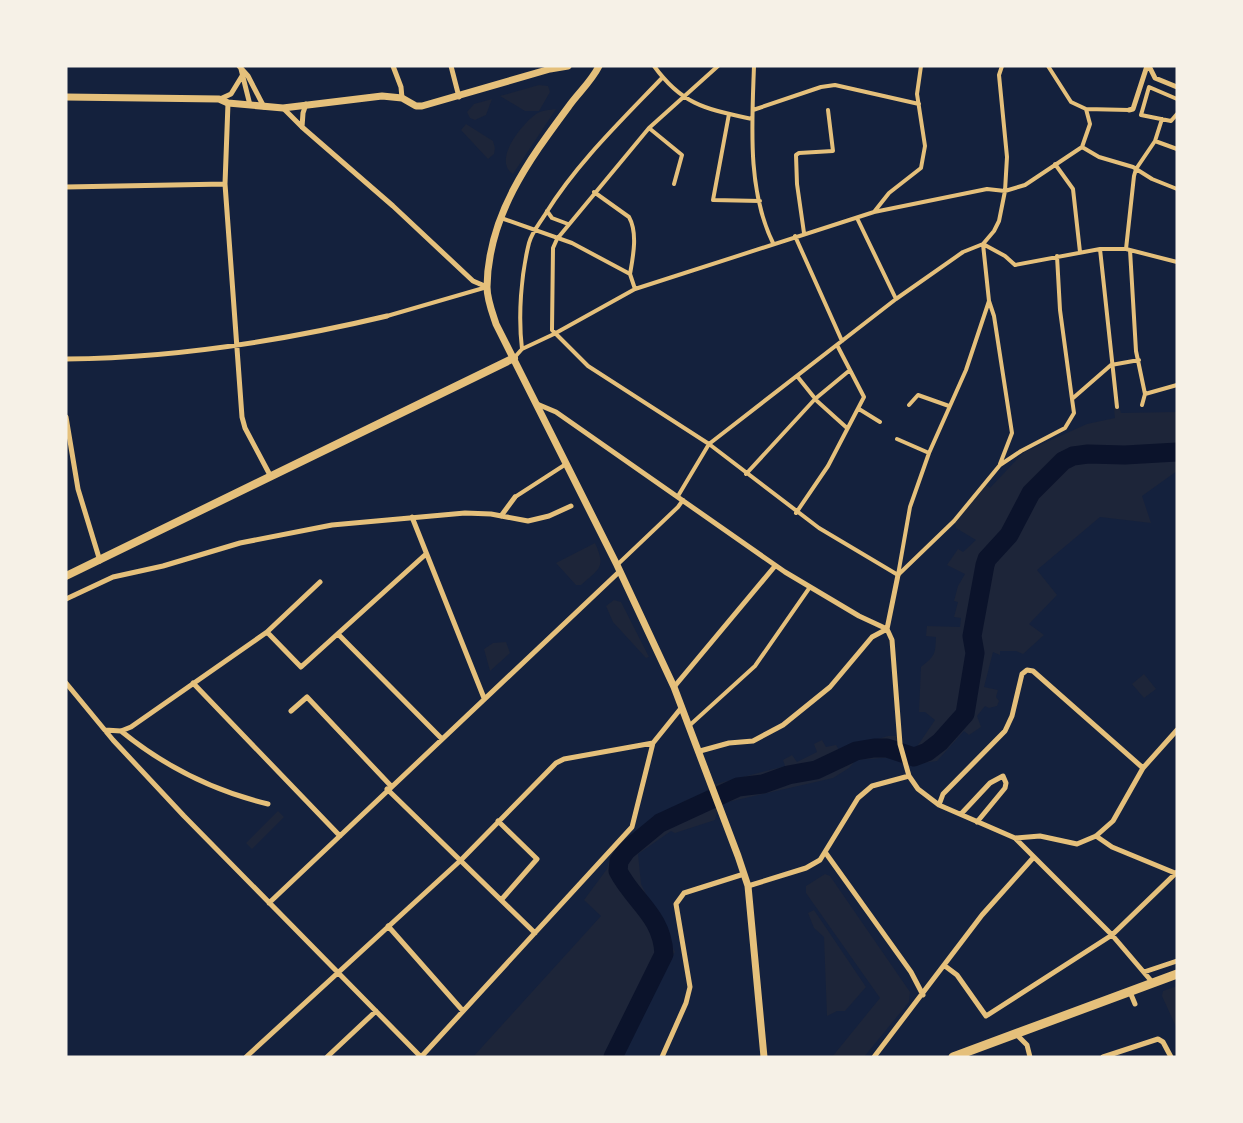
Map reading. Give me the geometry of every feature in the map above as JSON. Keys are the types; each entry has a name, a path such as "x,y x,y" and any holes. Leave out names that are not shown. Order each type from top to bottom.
{"main road":[{"path":"66,576 514,358"},
{"path":"953,1057 1177,974"}],"street":[{"path":"451,66 459,97"},
{"path":"66,97 219,99 228,103 283,108 382,96 402,98 416,106 459,97 550,69 568,66"},
{"path":"598,66 593,78 571,103 518,176 501,218 492,250 487,287 496,324 618,568 674,687 726,821 748,886 764,1057"},
{"path":"654,66 662,78 684,98 702,107 752,119"},
{"path":"718,66 649,128 594,192 557,239 553,248 550,297 552,330 588,366 709,444 796,512 842,544 898,574"},
{"path":"754,66 752,119 754,165 760,201 768,232 773,243"},
{"path":"269,903 389,787 536,652 678,507 680,498 709,444 896,299 964,252 983,244 999,221 1005,191 1007,156 1004,109 999,75 1002,66"},
{"path":"1048,66 1072,102 1086,109 1129,110 1133,110 1148,66"},
{"path":"1148,66 1155,78 1177,87"},
{"path":"240,67 250,105"},
{"path":"240,67 248,76 264,107"},
{"path":"395,67 402,98"},
{"path":"874,212 889,193 921,168 926,146 917,94 921,68"},
{"path":"219,99 231,94 240,83 242,75"},
{"path":"522,349 520,335 524,282 530,242 534,231 547,211 607,136 662,78"},
{"path":"753,110 835,85 919,104"},
{"path":"1177,99 1149,87 1141,115 1172,121 1177,114"},
{"path":"228,103 224,184 243,423 272,477"},
{"path":"302,127 306,104"},
{"path":"283,108 302,127 393,206 472,281 487,287"},
{"path":"514,358 522,349 554,334 635,289 874,212 987,189 1005,191 1025,185 1082,147 1090,124 1086,109"},
{"path":"804,233 797,184 796,155 799,153 833,151 828,110"},
{"path":"729,114 713,200 760,201"},
{"path":"1142,405 1145,394 1136,351 1128,250 1136,169 1155,141 1162,119"},
{"path":"649,128 682,155 674,184"},
{"path":"1155,141 1177,149"},
{"path":"1082,147 1099,157 1136,169 1177,189"},
{"path":"1055,164 1073,189 1080,252"},
{"path":"66,187 224,184"},
{"path":"594,192 629,217 632,222 634,231 630,274 635,289"},
{"path":"547,211 552,218 568,224"},
{"path":"501,218 572,243 630,274"},
{"path":"858,218 896,299"},
{"path":"795,236 842,341"},
{"path":"983,244 1005,256 1014,266 1100,249 1128,250 1177,262"},
{"path":"983,244 989,301 994,316 1012,433 1000,465"},
{"path":"1100,249 1117,407"},
{"path":"898,574 954,520 1000,465 1021,451 1065,428 1074,412 1060,310 1058,256"},
{"path":"66,360 237,346 310,334 387,316 487,287"},
{"path":"700,751 729,743 753,741 783,725 830,687 872,637 886,629 910,507 929,453 966,370 989,301"},
{"path":"796,512 828,466 859,409 864,395 837,345"},
{"path":"1072,399 1111,365 1139,360"},
{"path":"746,474 815,399 850,370"},
{"path":"797,376 815,399 847,428"},
{"path":"1145,394 1177,385"},
{"path":"909,406 918,395 949,406"},
{"path":"537,404 556,412 776,566 886,629 892,640 900,744 909,776 918,789 939,804 1016,838 1033,858 1112,935 1153,983"},
{"path":"859,409 880,422"},
{"path":"66,417 78,489 100,561"},
{"path":"897,439 929,453"},
{"path":"501,516 516,497 566,464"},
{"path":"66,599 113,577 163,566 240,543 332,525 465,513 501,516 528,521 549,516 571,506"},
{"path":"412,517 484,698"},
{"path":"266,632 301,667 426,554"},
{"path":"674,687 776,566"},
{"path":"104,730 121,731 131,727 266,632 320,582"},
{"path":"690,725 754,666 810,587"},
{"path":"338,634 442,739"},
{"path":"939,804 943,794 1004,731 1012,716 1022,674 1027,670 1033,671 1143,768"},
{"path":"66,683 104,730 269,903 421,1057 632,827 653,743 682,707"},
{"path":"193,683 340,836"},
{"path":"291,711 307,697 389,787 535,933"},
{"path":"1016,838 1040,836 1077,844 1096,836 1113,821 1143,768 1177,730"},
{"path":"121,731 187,775 268,804"},
{"path":"246,1057 461,860 556,763 564,759 653,743"},
{"path":"748,886 806,868 820,860 858,798 872,786 909,776"},
{"path":"961,814 990,783 1003,776 1006,783 1005,788 978,822"},
{"path":"498,821 537,859 502,899"},
{"path":"944,966 957,975 986,1016 1112,935 1176,873 1112,847 1096,836"},
{"path":"826,852 911,972 923,995"},
{"path":"874,1057 982,915 1033,858"},
{"path":"664,1056 686,1003 690,987 676,911 679,898 684,893 744,874"},
{"path":"388,926 463,1011"},
{"path":"1144,972 1177,961"},
{"path":"1130,992 1135,1004"},
{"path":"327,1057 376,1011"},
{"path":"1016,1034 1027,1046 1030,1057"},
{"path":"1103,1057 1158,1039 1163,1042 1171,1057"}],"shaded area":[{"path":"539,85 548,86 550,92 539,111 525,111 500,96"},
{"path":"492,99 486,115 475,120 470,118 467,112 474,104"},
{"path":"556,109 513,174 507,168 506,160 511,143 536,114"},
{"path":"466,124 493,141 494,154 488,159 461,130"},
{"path":"1119,406 1121,413 1177,412 1177,471 1142,496 1151,523 1100,517 1037,570 1057,595 1029,624 1044,635 1023,654 1016,651 1000,651 1000,655 993,652 984,687 998,690 996,697 999,701 997,706 989,708 985,706 977,716 981,727 969,735 964,731 937,761 916,764 914,751 935,720 925,712 919,712 921,667 934,654 936,637 926,636 927,626 960,627 961,618 954,617 958,602 954,601 958,586 965,574 947,565 958,549 963,552 976,540 956,528 954,520 985,484 990,488 1024,452 1087,424 1115,418 1114,408"},
{"path":"595,543 600,558 599,567 581,585 576,585 556,563"},
{"path":"614,600 621,602 649,657 646,658 613,622 606,606"},
{"path":"506,642 510,653 490,671 484,649 493,643"},
{"path":"1144,674 1156,689 1144,698 1132,684"},
{"path":"888,736 900,736 903,753 895,757 856,760 849,768 833,778 719,804 715,820 675,833 671,831 638,854 641,884 675,952 651,994 621,1057 473,1057 601,916 584,900 607,869 612,849 644,825 671,813 686,800 702,796 712,785 785,766 783,760 792,755 797,762 817,752 814,744 822,740 826,747 836,745 839,750"},
{"path":"278,811 284,817 252,849 246,843"},
{"path":"825,874 830,876 910,992 909,1002 864,1057 832,1057 880,998 806,893 806,886"},
{"path":"814,910 866,987 845,1011 837,1011 827,1016 824,937 814,928 808,913"},
{"path":"1177,986 1177,1029 1162,996 1163,991"}],"waterway":[{"path":"613,1057 664,954 662,941 653,919 624,882 618,871 619,861 626,851 660,823 738,787 763,784 788,775 816,770 856,751 887,748 914,757 927,752 940,742 965,714 975,653 972,636 985,565 987,559 1009,535 1031,493 1063,461 1073,456 1177,452"}]}
